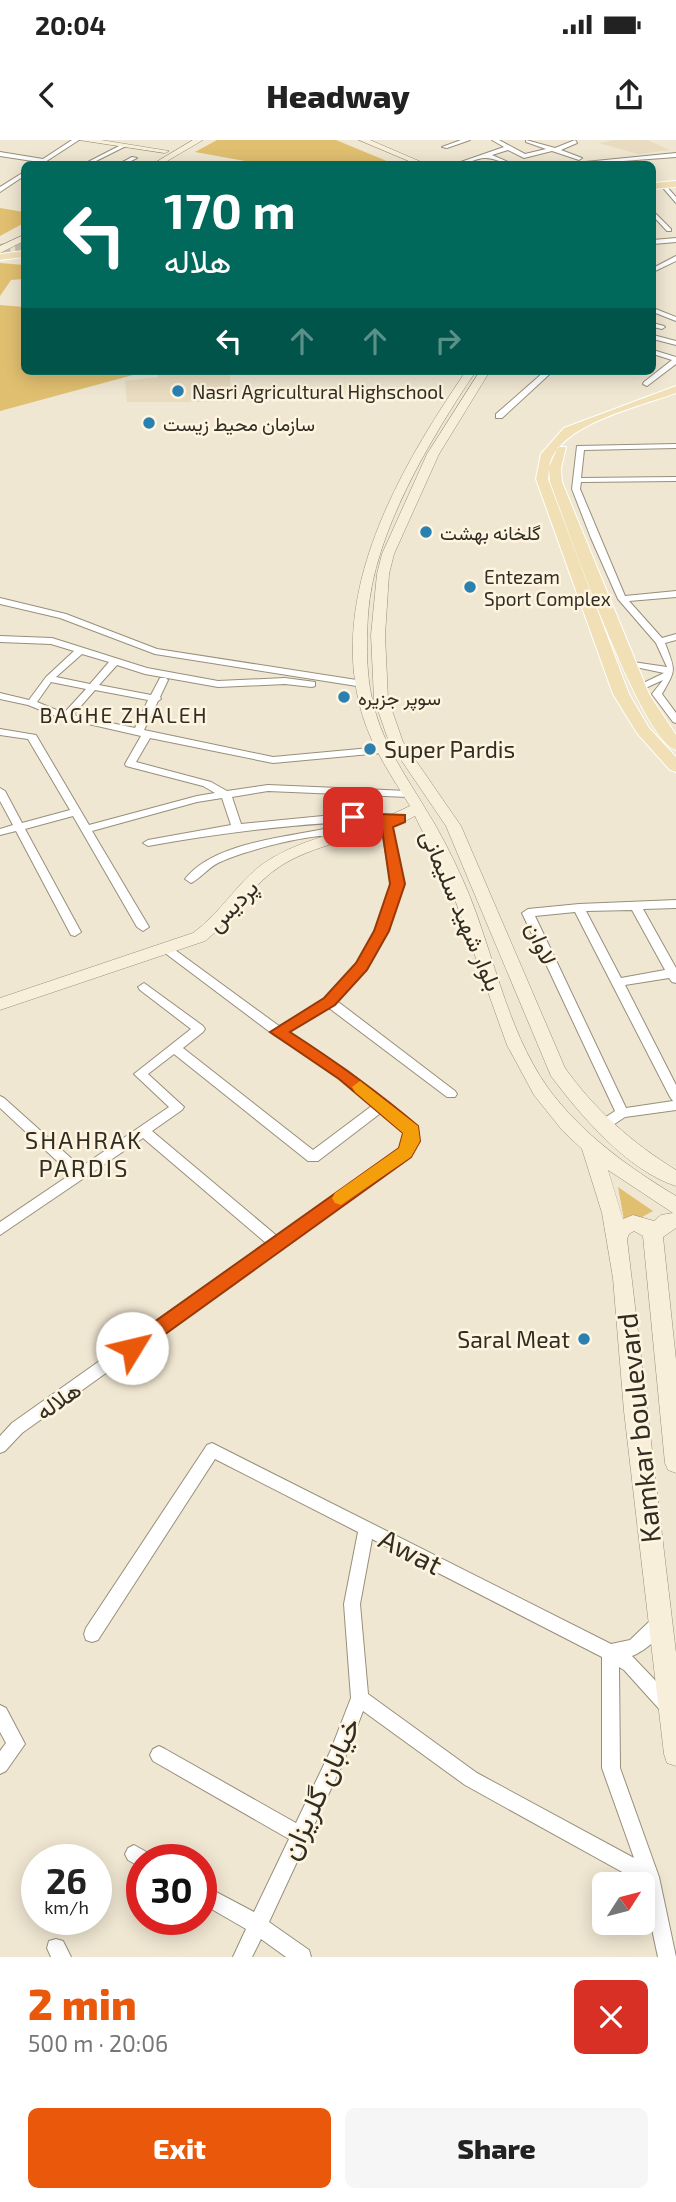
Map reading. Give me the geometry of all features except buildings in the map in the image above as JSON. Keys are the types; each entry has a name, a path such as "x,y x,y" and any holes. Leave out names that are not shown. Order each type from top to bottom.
{"main road":[{"path":"83,140 165,151"},
{"path":"162,161 200,140"},
{"path":"350,140 401,161"},
{"path":"363,140 415,161"},
{"path":"136,148 184,141"},
{"path":"149,161 184,141"},
{"path":"136,148 142,153 143,161"},
{"path":"0,243 21,232"},
{"path":"0,250 21,240"},
{"path":"0,257 21,254"},
{"name":"بلوار شهید سلیمانی","path":"468,375 447,405 413,484 388,554 383,574 378,635 381,699 396,742 453,826 557,1071 580,1104 602,1126 640,1158 676,1179"},
{"name":"بلوار شهید سلیمانی","path":"482,375 413,484 372,555 364,586 363,684 381,750 418,808 461,894 485,965 538,1088 565,1123 590,1146 632,1179 676,1206"},
{"path":"675,393 587,431 561,452 555,468 556,482 638,688 661,728 676,744"},
{"path":"675,393 576,426 562,435 548,450 541,464 542,478 621,694 643,730 676,767"},
{"name":"پردیس","path":"0,1004 167,950 199,937 216,925 273,864 298,850 393,822 418,808"},
{"path":"480,945 503,942"},
{"path":"485,965 512,961"},
{"name":"Kamkar boulevard","path":"590,1146 601,1173 618,1237 647,1523 676,1754"},
{"path":"618,1237 620,1229 633,1223 648,1227 653,1234 668,1221 676,1220"},
{"name":"Kamkar boulevard","path":"653,1234 676,1464"}],"street":[{"path":"44,161 76,140"},
{"path":"445,147 467,140"},
{"path":"495,140 524,156 554,150 575,142"},
{"path":"528,141 579,158"},
{"path":"93,161 123,146"},
{"path":"467,161 508,148"},
{"path":"0,154 37,161"},
{"path":"486,155 502,161"},
{"path":"604,161 676,155"},
{"path":"128,161 134,158"},
{"path":"0,190 21,176"},
{"path":"0,180 21,184"},
{"path":"673,188 676,201"},
{"path":"656,216 669,230"},
{"path":"656,243 675,241"},
{"path":"656,268 676,258"},
{"path":"656,261 676,267"},
{"path":"656,311 676,320"},
{"path":"656,326 662,327"},
{"path":"656,338 676,343"},
{"path":"656,353 676,359"},
{"path":"647,384 676,359"},
{"path":"499,416 545,375"},
{"path":"675,672 660,642 622,599 581,502 576,480 580,448 676,446"},
{"path":"576,480 676,479"},
{"path":"622,599 676,594"},
{"path":"0,601 63,616 155,651 363,684"},
{"path":"660,642 676,638"},
{"path":"0,639 52,641 145,671 218,684 285,681 318,685 334,679"},
{"path":"31,703 49,679 80,650"},
{"path":"67,716 115,662"},
{"path":"629,663 675,672"},
{"path":"638,688 675,672"},
{"path":"675,672 657,694 676,720"},
{"path":"49,679 154,703"},
{"path":"163,680 130,761 131,765 207,784 226,795 237,826"},
{"path":"0,696 31,703 67,716 143,734 273,760 381,750"},
{"path":"0,732 32,737 143,928"},
{"path":"86,829 226,795 268,788 408,794"},
{"path":"0,791 21,826 75,932"},
{"path":"0,832 75,811"},
{"path":"148,843 237,826 328,817 393,822 397,884 382,931 368,954 330,1002 278,1032"},
{"path":"191,879 197,868 233,854 324,832 336,837"},
{"path":"579,908 676,904"},
{"path":"619,982 674,976 636,906"},
{"name":"لاوان","path":"622,1113 528,913 579,908 676,1097"},
{"name":"هلاله","path":"0,1446 17,1428 405,1153 411,1141 412,1130 344,1074 278,1032 167,950"},
{"path":"0,1229 178,1107 140,1074 199,1030 145,987"},
{"path":"330,1002 451,1094"},
{"path":"175,1048 313,1157 382,1105"},
{"path":"0,1101 80,1174"},
{"path":"602,1126 622,1113 676,1105"},
{"path":"142,1131 277,1244"},
{"name":"Awat","path":"92,1634 212,1450 610,1652 630,1664 671,1710"},
{"name":"خیابان گلریزان","path":"242,1957 337,1756 360,1698 352,1604 366,1529"},
{"path":"648,1872 611,1768 610,1652 634,1647 661,1622"},
{"path":"360,1698 471,1779 641,1872"},
{"path":"0,1714 16,1744"},
{"path":"0,1724 16,1744"},
{"path":"0,1765 16,1744"},
{"path":"159,1755 299,1835"},
{"path":"655,1901 667,1957"},
{"path":"217,1902 256,1924 302,1957"}],"shaded area":[{"path":"217,140 336,140 387,161 244,161 195,152"},
{"path":"647,140 670,150 638,154 599,143"},
{"path":"0,208 21,212 21,225 0,236"},
{"path":"0,263 21,265 21,279 11,280 0,296"},
{"path":"0,305 21,307 21,375 133,375 0,411"},
{"name":"Nasri Agricultural Highschool","path":"231,375 228,402 127,402 125,381 158,377"},
{"path":"618,1187 653,1211 642,1217 624,1220"}],"tunnel":[{"path":"0,249 21,246"}],"slow traffic":[{"path":"341,1198 405,1153 411,1141 412,1130 360,1087"}],"place":[{"name":"Nasri Agricultural Highschool","path":"178,391"},
{"name":"سازمان محیط زیست","path":"149,423"},
{"name":"گلخانه بهشت","path":"426,532"},
{"name":"Entezam Sport Complex","path":"470,587"},
{"name":"سوپر جزیره","path":"344,697"},
{"name":"Super Pardis","path":"370,749"},
{"name":"Saral Meat","path":"584,1339"}],"district":[{"name":"BAGHE ZHALEH","path":"124,714"},
{"name":"SHAHRAK PARDIS","path":"84,1153"}],"route":[{"path":"132,1348 405,1153 411,1141 412,1130 382,1105 344,1074 278,1032 330,1002 361,966 382,931 397,884 393,849 386,825 401,818 353,817"}]}
